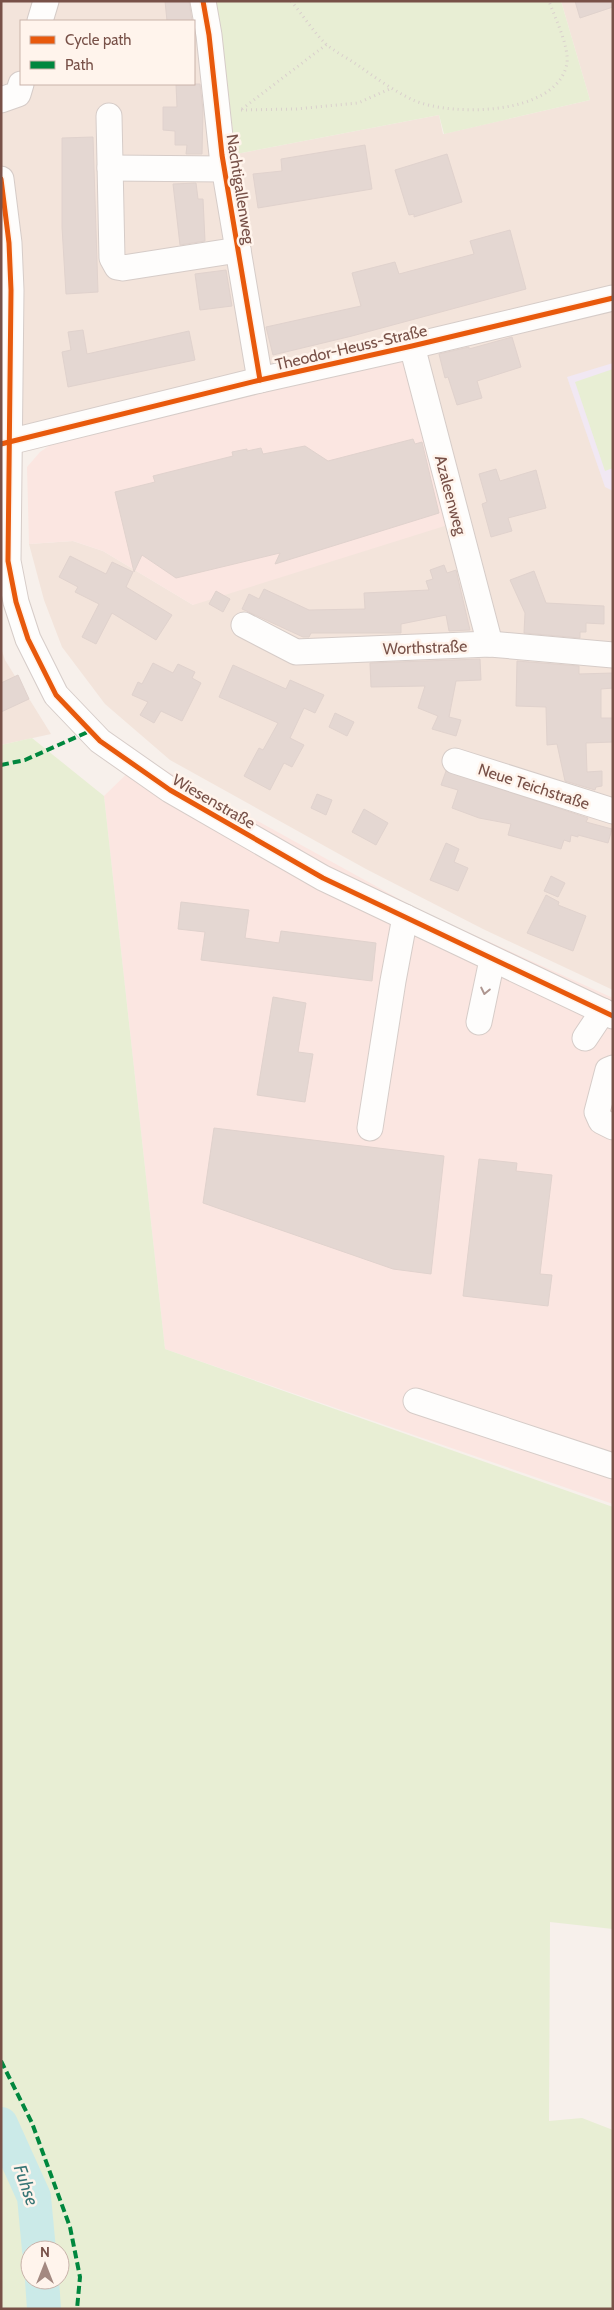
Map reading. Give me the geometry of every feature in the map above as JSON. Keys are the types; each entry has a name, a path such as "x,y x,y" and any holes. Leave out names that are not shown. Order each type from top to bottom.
{"street":[{"path":"40,20 46,1"},
{"name":"Nachtigallenweg","path":"203,1 201,35 229,109 225,169 260,380"},
{"path":"1,100 18,94 21,85"},
{"path":"109,116 112,258 117,267 123,268 238,250"},
{"path":"110,168 225,169"},
{"name":"Wiesenstraße","path":"1,178 5,243 11,290 4,443 8,561 16,602 28,640 56,695 100,741 170,790 323,878 608,1014"},
{"name":"Theodor-Heuss-Straße","path":"4,443 260,380 613,298"},
{"name":"Azaleenweg","path":"412,346 490,644"},
{"name":"Worthstraße","path":"244,625 296,652 490,644 613,655"},
{"name":"Neue Teichstraße","path":"455,761 613,811"},
{"path":"370,1128 405,917"},
{"path":"479,1022 492,960"},
{"path":"585,1038 608,1014"},
{"path":"613,1068 608,1070 607,1097 597,1112 601,1122 613,1127"},
{"path":"416,1401 613,1466"}],"path":[{"path":"291,1 327,44 392,88 415,101 468,110 517,104 545,94 558,84 564,74 567,52 550,1"},
{"path":"229,109 327,44"},
{"path":"229,109 296,109 358,103 392,88"}],"shaded area":[{"path":"1,1 216,1 236,154 439,115 443,134 590,100 561,1 613,1 613,990 483,929 366,869 170,760 105,704 62,647 44,600 29,544 73,541 103,551 193,605 437,411 1,439"},
{"path":"422,352 467,519 193,605 103,551 73,541 29,544 27,467 40,452 65,435"},
{"path":"613,363 613,491 605,487 567,377"},
{"path":"1,648 5,660 51,734 1,745"},
{"path":"143,758 421,911 613,998 613,1504 165,1349 104,796"}],"green space":[{"path":"216,1 561,1 590,100 444,134 439,115 236,154"},
{"path":"613,369 613,468 605,471 575,382"},
{"path":"32,738 104,796 165,1349 613,1507 613,1929 550,1922 549,2121 582,2118 613,2130 613,2309 1,2309 1,745"}],"building":[{"path":"165,1 189,1 192,20 167,20"},
{"path":"575,1 613,1 613,7 580,18"},
{"path":"200,84 203,110 202,154 186,154 187,145 175,145 175,131 163,130 163,107 177,107 176,85"},
{"path":"93,137 98,292 66,294 62,227 62,138"},
{"path":"365,145 372,189 258,208 253,174 282,171 281,159"},
{"path":"447,154 462,202 414,217 414,214 409,215 395,170"},
{"path":"196,183 198,199 203,199 205,241 180,245 173,184"},
{"path":"510,230 526,289 352,336 273,355 266,327 361,306 352,273 395,262 399,274 474,254 470,241"},
{"path":"226,270 232,306 200,310 195,274"},
{"path":"83,330 87,354 189,331 195,360 68,387 62,352 71,350 68,332"},
{"path":"512,337 521,367 477,381 482,398 457,405 448,377 445,378 439,354 469,347 469,349"},
{"path":"413,439 415,444 422,442 439,513 275,564 280,553 176,578 142,555 134,572 115,492 155,482 153,476 233,456 232,452 247,449 247,451 261,448 263,454 305,446 328,461"},
{"path":"496,469 500,481 536,470 546,508 508,518 512,531 491,537 482,504 487,502 479,474"},
{"path":"70,556 106,574 112,562 133,572 126,587 172,615 156,640 112,613 96,644 82,637 99,604 75,592 78,587 59,577"},
{"path":"444,565 447,573 456,570 470,630 449,631 446,615 401,624 401,633 311,633 309,637 303,637 242,609 249,594 259,599 264,589 309,610 365,609 364,593 429,590 426,581 433,579 430,570"},
{"path":"534,571 546,603 604,606 604,624 586,623 586,632 580,632 580,638 524,633 525,613 510,580"},
{"path":"216,591 230,599 223,612 209,604"},
{"path":"480,659 481,680 456,681 449,717 461,720 456,736 432,729 438,716 418,708 425,686 371,687 370,663"},
{"path":"517,661 579,666 579,674 613,673 613,688 601,689 601,718 613,718 613,742 586,743 587,772 602,771 602,786 596,787 595,790 565,781 557,744 547,745 546,707 516,706"},
{"path":"153,663 173,673 178,664 195,672 192,678 201,683 182,721 161,711 154,723 140,715 148,702 132,695 138,682 142,684"},
{"path":"233,665 286,689 290,680 324,695 315,713 304,708 290,738 304,745 292,767 284,763 270,790 244,776 259,748 263,750 278,723 219,697"},
{"path":"18,675 29,699 1,712 1,683"},
{"path":"335,713 354,722 347,736 329,727"},
{"path":"446,771 588,818 586,822 612,829 608,843 571,835 570,842 564,840 561,849 508,835 511,824 479,818 452,808 458,790 441,785"},
{"path":"317,794 332,800 326,815 311,808"},
{"path":"364,809 388,823 376,845 352,832"},
{"path":"446,843 459,849 454,862 468,868 458,891 430,880"},
{"path":"551,876 565,883 558,897 544,891"},
{"path":"546,895 559,902 558,905 586,916 573,951 527,933"},
{"path":"181,902 249,910 245,938 279,943 281,931 376,943 372,981 201,960 205,932 178,929"},
{"path":"273,997 306,1003 298,1052 313,1054 305,1102 257,1095"},
{"path":"214,1128 444,1156 431,1274 393,1269 203,1203"},
{"path":"479,1159 517,1163 516,1171 552,1175 540,1274 552,1275 548,1306 463,1296"}],"waterway":[{"name":"Fuhse","path":"1,2124 34,2197 38,2240"},
{"name":"Fuhse","path":"43,2290 44,2309"}],"marked path":[{"path":"1,765 25,760 90,731"},
{"path":"1,2061 32,2123 70,2227 80,2277 77,2309"}],"cycle path":[{"path":"203,1 209,35 222,155 260,380"},
{"path":"1,179 9,243 11,290 8,561 16,602 28,639 56,695 100,741 170,790 323,878 613,1016"},
{"path":"1,444 260,380 613,298"}]}
